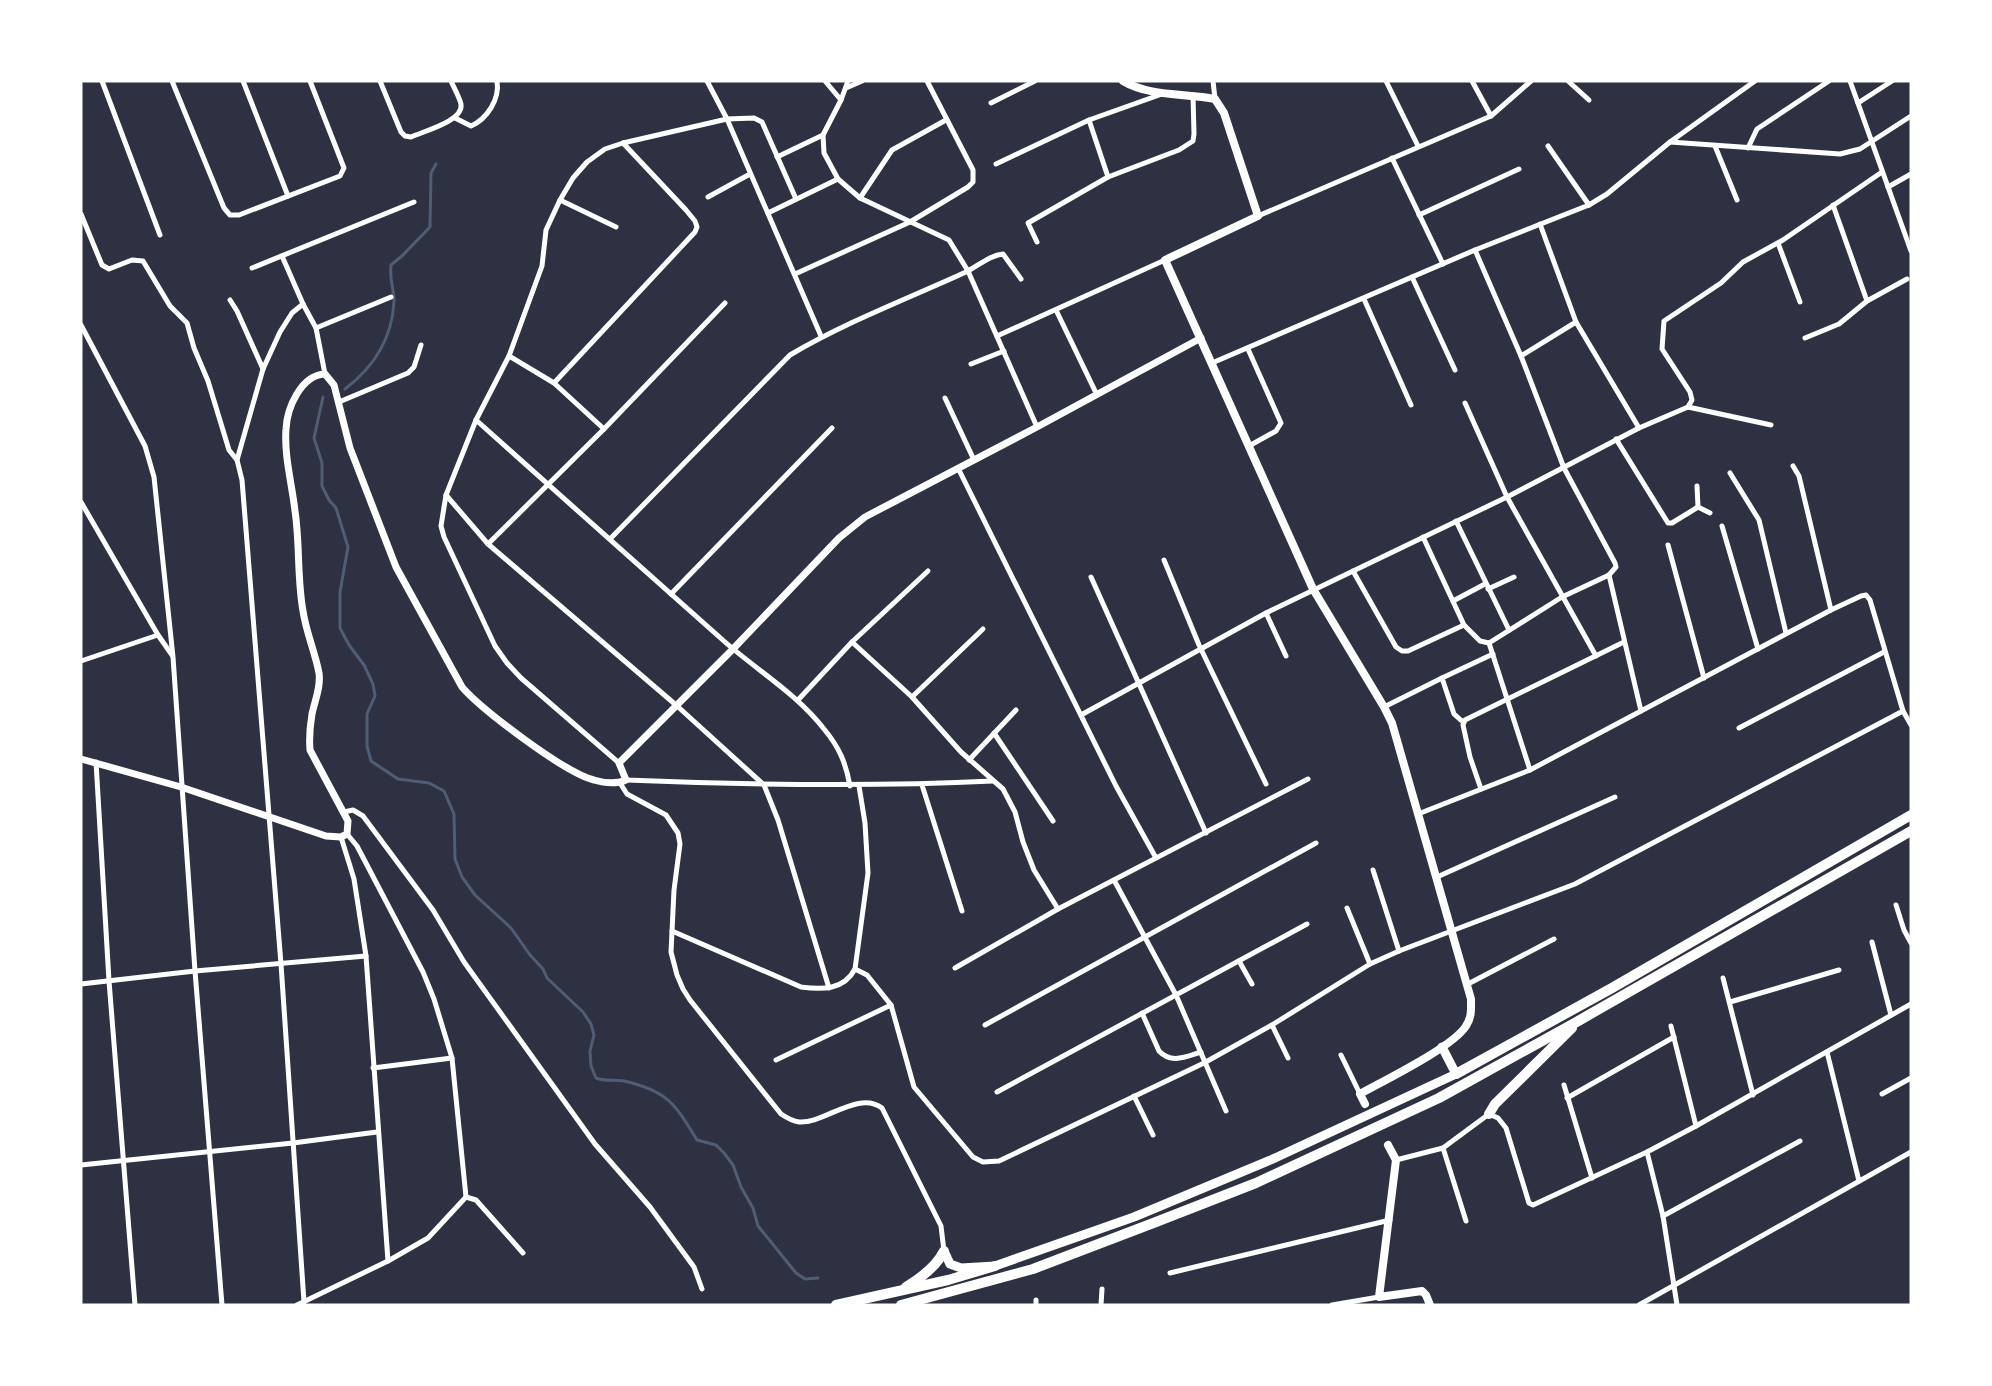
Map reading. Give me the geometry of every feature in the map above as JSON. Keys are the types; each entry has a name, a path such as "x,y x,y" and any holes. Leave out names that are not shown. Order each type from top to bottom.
{"highway":[{"path":"836,1305 995,1266 1208,1188 1345,1127 1456,1074 1612,988 1911,815"},
{"path":"901,1305 1033,1269 1256,1183 1439,1098 1911,831"},
{"path":"1494,1116 1495,1104 1580,1020"},
{"path":"1442,1047 1456,1074"},
{"path":"944,1251 950,1263 961,1268 995,1266"},
{"path":"900,1291 921,1278 939,1260 944,1251"}],"main road":[{"path":"1123,81 1163,94 1193,95 1215,99 1224,113 1258,216 1165,260 1313,589 1392,723 1468,984 1472,1014 1459,1035 1360,1094 1365,1104"},
{"path":"1388,1145 1396,1160 1379,1297 1422,1292 1426,1295 1430,1305"}],"street":[{"path":"102,81 160,235"},
{"path":"172,81 224,208 230,215 239,216 340,176 344,168 310,81"},
{"path":"243,81 288,196"},
{"path":"380,81 400,132 411,137 455,118 461,105 451,81"},
{"path":"455,118 471,126 479,123 493,104 498,87 497,81"},
{"path":"707,81 727,119 821,336"},
{"path":"825,81 841,100"},
{"path":"862,81 847,84 823,135 824,153 838,179 860,198 949,240 968,271 1037,427"},
{"path":"795,274 910,222 973,182 973,170 927,81"},
{"path":"991,102 1035,81"},
{"path":"1213,81 1215,99"},
{"path":"1386,81 1418,146"},
{"path":"1472,81 1491,116"},
{"path":"1258,216 1491,116 1531,81"},
{"path":"1568,81 1589,100"},
{"path":"1212,363 1364,300 1475,250 1589,205 1607,194 1670,142 1755,81"},
{"path":"1748,148 1757,129 1829,81"},
{"path":"1850,81 1911,251"},
{"path":"1858,103 1892,81"},
{"path":"996,164 1089,120 1163,94"},
{"path":"1037,242 1028,224 1108,177 1179,150 1193,141 1193,95"},
{"path":"1670,142 1833,155 1848,153 1871,142 1911,116"},
{"path":"796,199 762,122 754,117 727,119 623,143 605,149 587,162 573,178 546,231 542,266 533,294 509,356 476,420 446,495 441,526 495,646 507,663 521,678 619,763 627,794 666,815 678,833 680,844 671,952 677,975 686,994 781,1114 800,1122 863,1102 875,1103 882,1108 941,1226 944,1251"},
{"path":"860,198 892,150 946,120"},
{"path":"1089,120 1108,177"},
{"path":"777,156 823,135"},
{"path":"554,382 695,232 697,226 686,210 623,143"},
{"path":"1715,146 1737,200"},
{"path":"1548,147 1589,205"},
{"path":"1392,158 1443,264"},
{"path":"1419,215 1519,169"},
{"path":"1688,407 1692,399 1690,392 1662,349 1664,321 1721,283 1743,262 1778,243 1882,172"},
{"path":"708,197 750,174"},
{"path":"1888,187 1911,174"},
{"path":"768,213 838,179"},
{"path":"560,200 616,227"},
{"path":"252,268 414,202"},
{"path":"1833,205 1867,301"},
{"path":"81,214 102,265 109,269 132,260 143,261 170,306 187,323 229,450 237,460 242,480 270,818 304,1302"},
{"path":"1540,224 1576,322 1639,428"},
{"path":"1778,243 1800,302"},
{"path":"1423,537 1464,625 1480,641 1489,643 1562,597 1609,575 1616,567 1564,468 1521,356 1475,250"},
{"path":"610,539 790,355 821,336 968,271 995,255 1003,254 1021,279"},
{"path":"282,256 316,328 325,374 334,385 350,447 396,567 462,687 474,701 560,764 594,780 850,786 993,781"},
{"path":"997,336 1165,260"},
{"path":"1412,278 1455,370"},
{"path":"1805,338 1839,324 1867,301 1907,279"},
{"path":"316,328 391,297"},
{"path":"230,300 263,369"},
{"path":"1364,300 1411,405"},
{"path":"488,544 604,429 725,303"},
{"path":"237,460 263,369 280,332 292,313 303,304"},
{"path":"1056,310 1097,395"},
{"path":"1521,356 1576,322"},
{"path":"81,325 145,447 154,477 173,657 222,1305"},
{"path":"619,763 852,526 1201,339"},
{"path":"339,402 408,373 414,367 421,345"},
{"path":"1248,349 1281,423 1276,431 1249,446"},
{"path":"971,364 1004,351"},
{"path":"509,356 554,382 604,429"},
{"path":"325,374 311,378 299,391 289,414 286,428 287,450 298,531 303,611 320,685 312,715 310,750 348,820 344,836 354,879 366,956 388,1261"},
{"path":"945,398 974,460"},
{"path":"1465,403 1507,497 1596,656"},
{"path":"1081,715 1200,648 1313,589 1507,497 1616,439 1688,407 1771,424"},
{"path":"476,420 733,649 798,700 824,728 840,750 850,786"},
{"path":"671,594 832,428"},
{"path":"1616,439 1668,523 1698,507"},
{"path":"1793,466 1799,476 1831,610"},
{"path":"958,468 1116,786 1156,858"},
{"path":"1730,473 1759,520 1786,633"},
{"path":"1697,486 1698,507"},
{"path":"446,495 488,544 676,705 764,785 778,820 829,988"},
{"path":"81,502 173,657"},
{"path":"1698,507 1710,513"},
{"path":"1456,521 1486,587 1509,630"},
{"path":"1722,526 1758,650"},
{"path":"1668,545 1704,678"},
{"path":"1164,560 1200,648 1266,784"},
{"path":"798,700 852,642 928,571"},
{"path":"1353,571 1396,647 1402,651 1408,651 1464,625"},
{"path":"1609,575 1641,711"},
{"path":"1091,577 1206,833"},
{"path":"1453,601 1514,577"},
{"path":"1418,814 1530,770 1786,633 1866,595 1870,600 1903,711 1911,725"},
{"path":"1266,613 1286,656"},
{"path":"912,697 983,629"},
{"path":"81,661 158,635"},
{"path":"852,642 912,697 969,760 1003,789 1010,800 1034,870 1059,909"},
{"path":"1463,722 1624,642"},
{"path":"1489,643 1530,770"},
{"path":"1739,728 1884,652"},
{"path":"1384,708 1492,654"},
{"path":"1442,678 1454,714 1463,722 1470,757 1481,789"},
{"path":"969,760 1016,710"},
{"path":"855,969 867,975 891,1005 914,1087 964,1148 983,1162 999,1161 1204,1063 1272,1025 1370,964 1452,930 1575,884 1903,711"},
{"path":"994,733 1053,821"},
{"path":"81,759 182,787 326,836 344,836 357,846 423,972 434,999 452,1058 466,1197 428,1238 388,1261 297,1305"},
{"path":"96,762 109,981 135,1305"},
{"path":"955,968 1114,879 1308,779"},
{"path":"922,785 962,911"},
{"path":"672,931 801,987 818,990 844,983 855,969 868,873 865,823 859,786"},
{"path":"1437,877 1616,797"},
{"path":"344,812 353,810 363,816 433,910 464,962 595,1144 650,1207 694,1267 702,1289"},
{"path":"985,1025 1316,843"},
{"path":"1372,870 1399,951"},
{"path":"1114,879 1176,995 1226,1111"},
{"path":"1896,905 1911,943"},
{"path":"1347,908 1370,964"},
{"path":"998,1092 1307,924"},
{"path":"1468,984 1554,939"},
{"path":"1872,942 1892,1015"},
{"path":"81,984 366,956"},
{"path":"1239,961 1252,984"},
{"path":"1730,1002 1839,970"},
{"path":"1724,978 1753,1095"},
{"path":"1396,1160 1443,1148 1494,1116 1506,1128 1530,1204 1647,1152 1753,1095 1911,1004"},
{"path":"776,1060 891,1005"},
{"path":"1142,1013 1159,1051 1164,1056 1176,1059 1201,1052"},
{"path":"1272,1025 1288,1058"},
{"path":"1671,1026 1696,1126"},
{"path":"1567,1098 1674,1037"},
{"path":"1827,1052 1859,1181"},
{"path":"1341,1055 1360,1094"},
{"path":"373,1068 452,1058"},
{"path":"1882,1094 1911,1078"},
{"path":"1563,1085 1592,1178"},
{"path":"1134,1096 1153,1135"},
{"path":"81,1165 377,1132"},
{"path":"1663,1216 1800,1141"},
{"path":"1443,1148 1466,1221"},
{"path":"1647,1152 1663,1216 1677,1305"},
{"path":"1639,1305 1911,1152"},
{"path":"466,1197 476,1200 522,1253"},
{"path":"1170,1273 1390,1220"},
{"path":"1101,1305 1102,1289"},
{"path":"1332,1305 1379,1297"}],"waterway":[{"path":"345,389 373,362 390,328 394,302 391,265 430,227 431,173 436,164"},
{"path":"323,397 314,438 322,463 322,486 336,508 348,547 340,592 340,628 364,665 373,684 375,696 367,714 367,746 371,761 398,779 429,783 444,791 454,814 455,859 462,877 475,895 511,928 543,969 547,978 583,1012 591,1024 594,1035 590,1051 591,1066 596,1078 639,1085 651,1089 669,1101 697,1140 716,1145 733,1165 741,1187 753,1208 758,1226 796,1273 805,1279 818,1278"}]}
